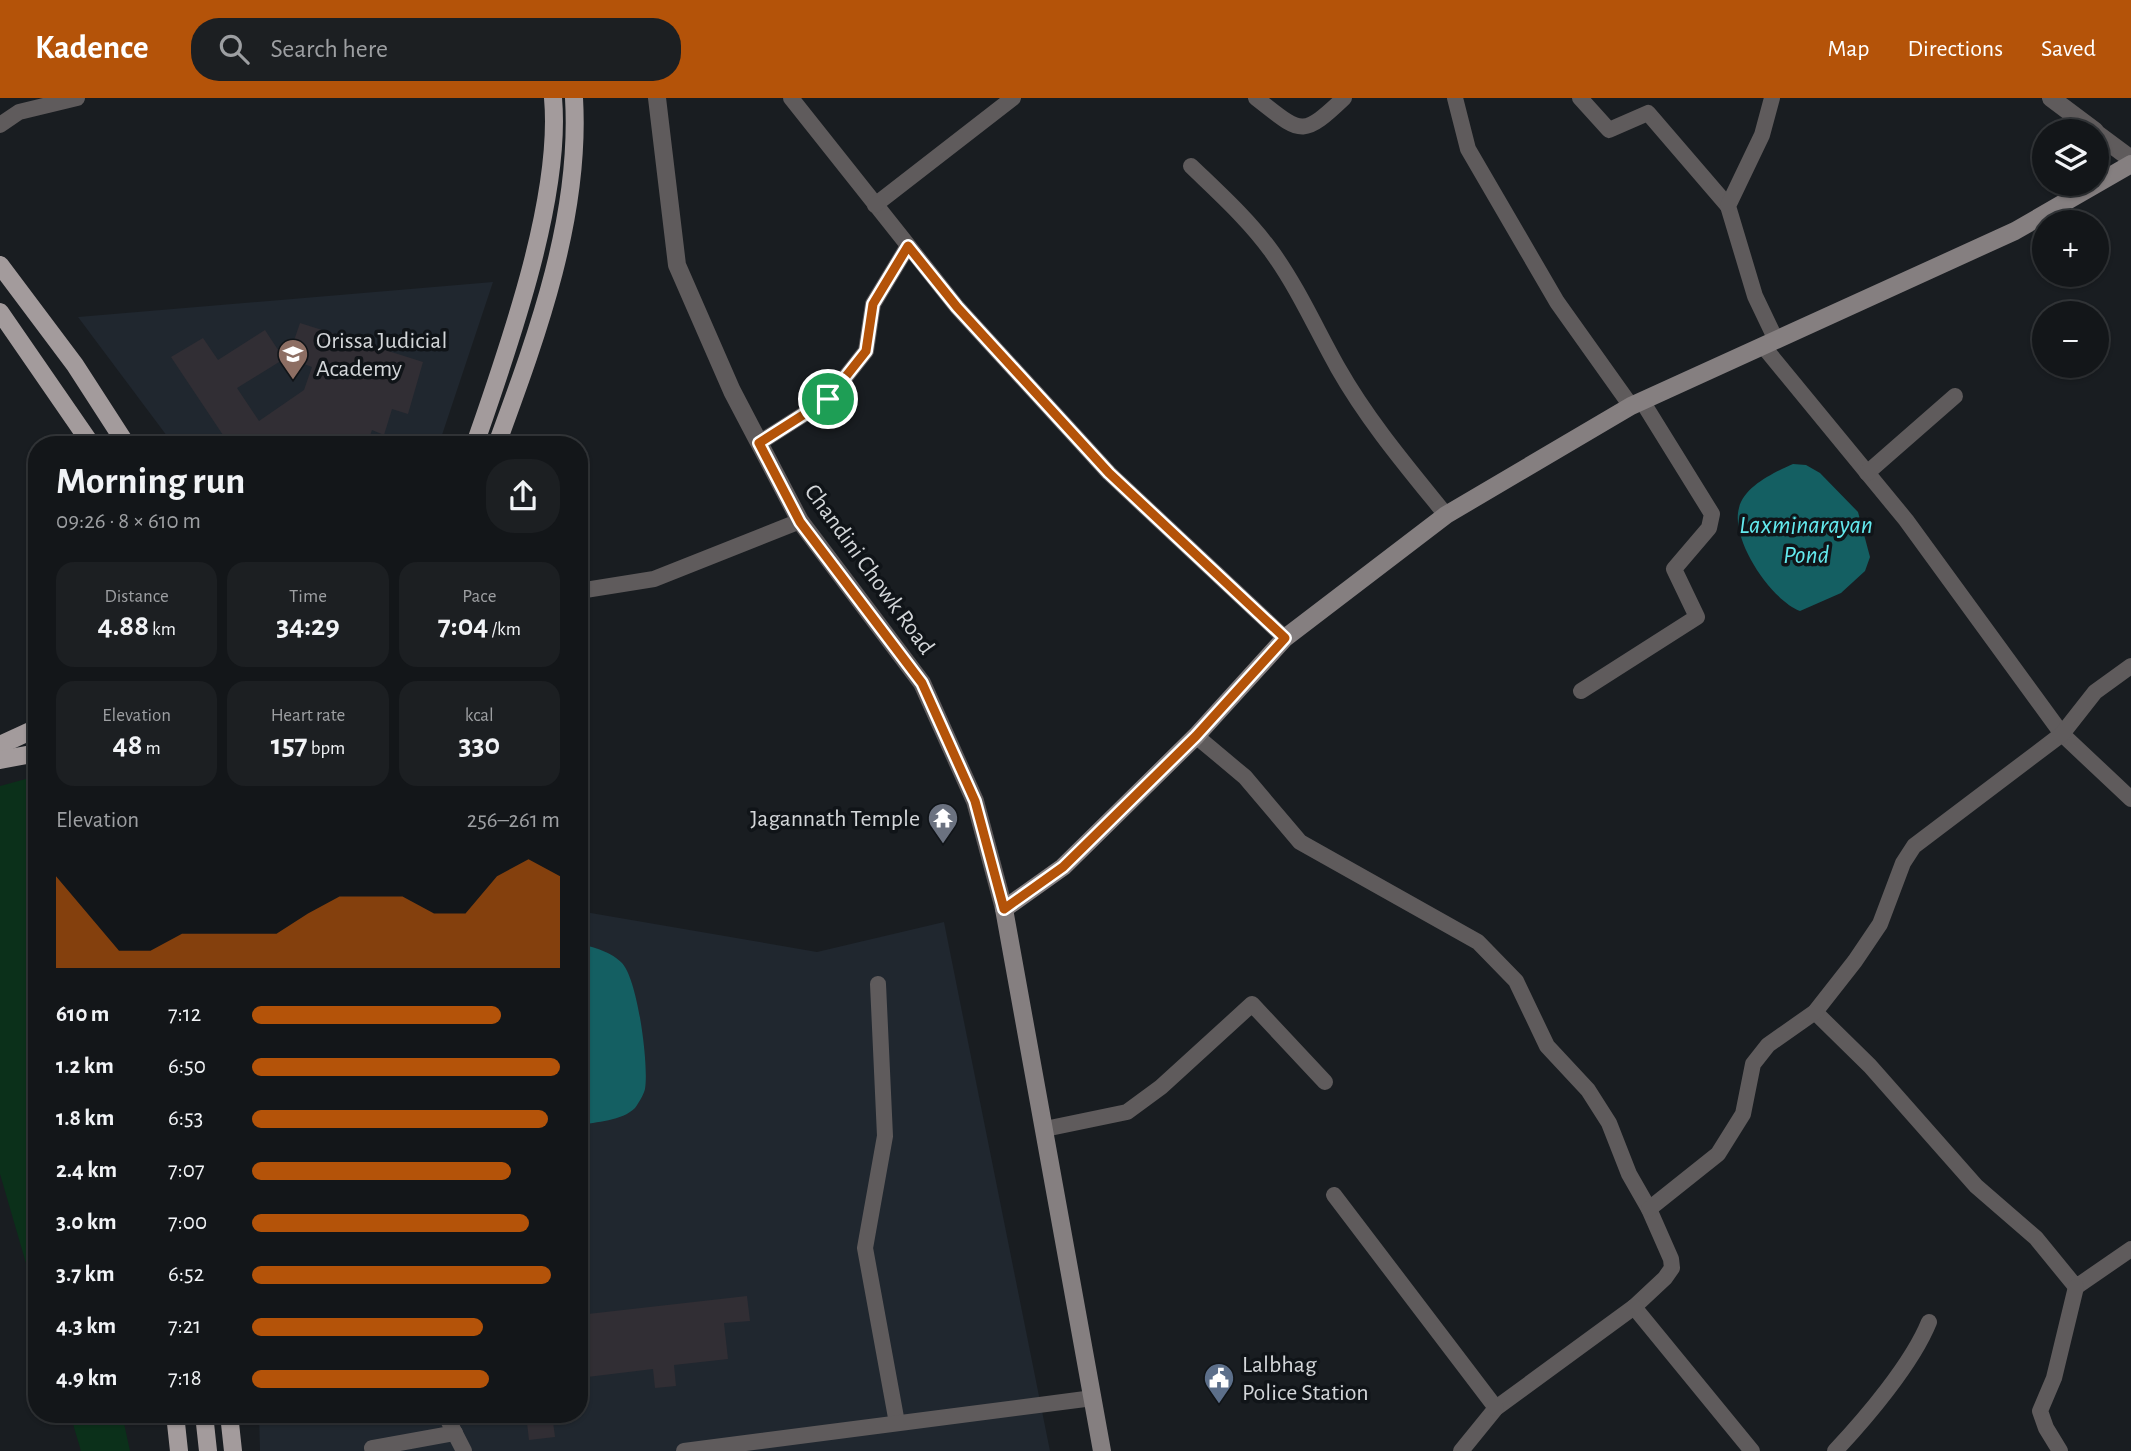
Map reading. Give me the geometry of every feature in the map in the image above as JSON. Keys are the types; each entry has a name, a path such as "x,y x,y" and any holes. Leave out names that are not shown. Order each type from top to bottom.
{"main road":[{"path":"478,436 521,300 543,208 555,126 553,98"},
{"path":"500,436 536,338 554,268 567,206 575,125 574,98"},
{"path":"1102,1451 1004,909 1063,867 1196,736 1285,638 1446,515 1636,404 2015,231 2131,161"},
{"path":"0,265 75,365 122,436"},
{"path":"0,312 85,436"},
{"path":"0,745 28,732"},
{"path":"0,760 28,755"},
{"path":"176,1423 179,1451"},
{"path":"205,1423 208,1451"},
{"path":"230,1423 233,1451"}],"street":[{"path":"0,125 19,112 77,98"},
{"name":"Chandini Chowk Road","path":"657,98 662,158 677,265 732,391 800,522 922,683 975,801 1004,909"},
{"path":"791,98 957,307 1109,473 1285,638"},
{"path":"875,205 1013,98"},
{"path":"1256,98 1290,124 1303,128 1317,124 1344,98"},
{"path":"1455,98 1468,149 1557,302 1636,404 1712,514 1709,528 1674,569 1697,617 1581,691"},
{"path":"1580,98 1609,130 1648,113 1728,206 1770,343 1867,473 1906,520 2062,734 2131,799"},
{"path":"1728,206 1762,135 1772,98"},
{"path":"2051,98 2079,119"},
{"path":"2109,143 2131,161"},
{"path":"1191,166 1247,220 1271,251 1317,325 1339,369 1384,438 1446,515"},
{"path":"759,443 828,399 866,351 873,304 908,246"},
{"path":"1867,473 1955,396"},
{"path":"588,590 654,579 800,522"},
{"path":"1649,1209 1718,1154 1743,1114 1753,1064 1768,1045 1815,1012 1880,924 1903,863 1914,846 2062,734 2095,692 2131,666"},
{"path":"1196,736 1245,778 1300,842 1478,942 1516,981 1547,1046 1588,1090 1609,1123 1629,1174 1649,1209 1671,1259 1672,1268 1634,1307 1496,1408 1461,1451"},
{"path":"878,984 885,1136 865,1248 897,1423"},
{"path":"1045,1129 1127,1112 1161,1087 1252,1004 1325,1082"},
{"path":"1815,1012 1870,1066 1976,1186 2036,1238 2076,1287"},
{"path":"1334,1195 1496,1408"},
{"path":"2060,1451 2040,1411 2054,1378 2076,1287 2131,1250"},
{"path":"1634,1307 1752,1451"},
{"path":"1835,1451 1882,1397 1924,1336 1929,1322"},
{"path":"684,1451 1093,1398"},
{"path":"450,1423 464,1451"},
{"path":"372,1448 455,1433"}],"shaded area":[{"name":"Orissa Judicial Academy","path":"493,282 442,436 167,436 78,317"},
{"path":"588,913 817,952 944,922 1050,1451 260,1451 259,1423 588,1423"}],"green space":[{"path":"28,778 28,1270 0,1174 0,786"},
{"path":"73,1423 124,1423 130,1451 81,1451"}],"water":[{"name":"Laxminarayan Pond","path":"1793,464 1806,465 1820,473 1858,512 1870,557 1865,571 1841,593 1800,611 1777,595 1755,567 1741,536 1738,521 1739,508 1747,493 1761,481"},
{"path":"588,946 613,956 628,972 644,1044 646,1078 643,1094 630,1112 588,1123"}],"building":[{"path":"300,323 423,362 408,414 392,409 384,435 372,430 370,436 224,436 171,357 203,338 218,360 265,330 284,359 237,388 259,421 304,390 312,367 288,358"},
{"path":"747,1296 750,1321 724,1323 728,1359 674,1365 676,1386 655,1388 653,1369 588,1377 588,1314"},
{"path":"527,1423 553,1423 555,1437 529,1440"}],"place":[{"name":"Orissa Judicial Academy","path":"293,381"},
{"name":"Jagannath Temple","path":"943,845"},
{"name":"Lalbhag Police Station","path":"1219,1405"}],"route":[{"path":"908,246 957,307 1109,473 1285,638 1196,736 1063,867 1004,909 975,801 922,683 800,522 759,443 828,399 866,351 873,304 908,246"}]}
